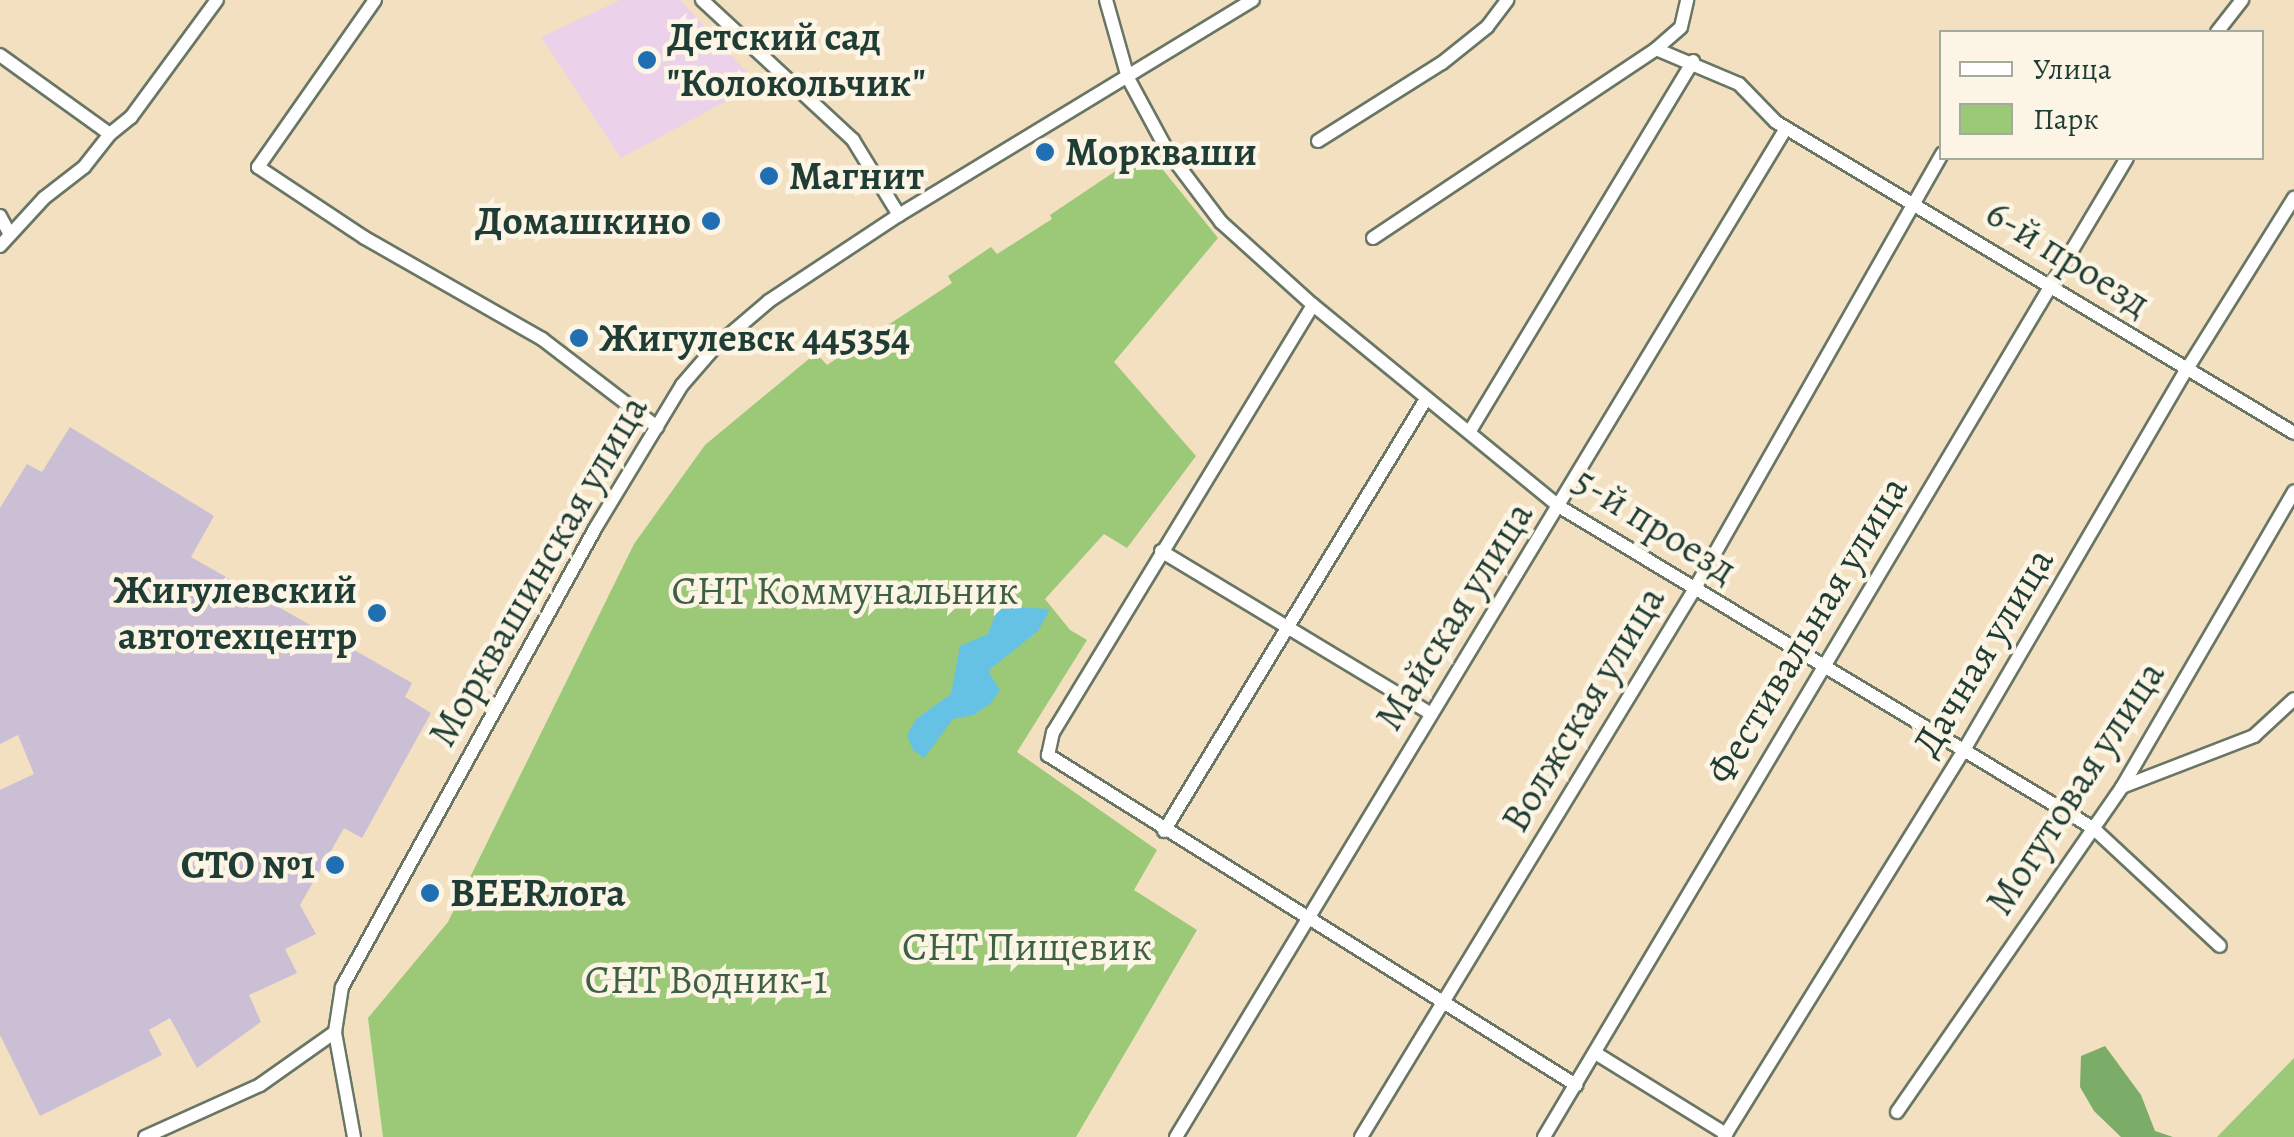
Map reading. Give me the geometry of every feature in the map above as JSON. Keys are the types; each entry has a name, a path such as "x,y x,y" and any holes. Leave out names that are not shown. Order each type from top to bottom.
{"street":[{"path":"0,246 44,198 84,167 110,134 132,117 217,0"},
{"path":"375,0 258,167 365,238 542,339 657,427"},
{"path":"702,0 853,140 899,215"},
{"name":"5-й проезд","path":"1106,0 1128,78 1168,152 1221,222 1313,305 1426,399 1470,430 1560,508 2093,828 2220,946"},
{"name":"Морквашинская улица","path":"354,1137 335,1032 342,987 596,528 682,384 714,348 769,301 899,215 1253,0"},
{"path":"1318,142 1442,63 1487,27 1508,0"},
{"path":"1372,238 1656,49 1681,27 1687,0"},
{"path":"2219,30 2242,0"},
{"name":"6-й проезд","path":"1656,49 1694,61 1738,84 1786,128 2294,433"},
{"path":"0,55 110,134"},
{"path":"1470,430 1694,61"},
{"name":"Майская улица","path":"1176,1137 1560,508 1786,128"},
{"name":"Волжская улица","path":"1361,1137 1694,590 1939,160"},
{"name":"Фестивальная улица","path":"1544,1137 1597,1054 1822,665 2127,160"},
{"name":"Дачная улица","path":"1726,1136 1964,750 2187,369 2294,198"},
{"path":"0,216 10,234"},
{"path":"1313,305 1053,732 1048,755 1576,1085"},
{"path":"1164,830 1426,399"},
{"name":"Могутовая улица","path":"1897,1112 2122,787 2294,491"},
{"path":"1162,551 1431,714"},
{"path":"2122,787 2254,736 2294,700"},
{"path":"145,1137 260,1085 335,1032"},
{"path":"1597,1054 1726,1136"}],"shaded area":[{"name":"Детский сад \"Колокольчик\"","path":"620,0 680,0 758,84 621,158 541,37"},
{"path":"70,427 214,516 191,557 412,683 405,697 431,713 362,838 344,828 300,905 316,934 285,949 297,973 249,995 261,1022 197,1068 170,1018 149,1030 162,1055 40,1116 0,1035 0,790 34,774 18,735 0,744 0,508 27,464 42,472"}],"green space":[{"name":"СНТ Коммунальник","path":"1147,150 1218,238 1114,362 1196,456 1127,548 1104,534 1045,599 1070,630 1087,640 1017,752 1157,850 1134,890 1197,930 1076,1137 383,1137 368,1018 448,922 634,544 705,445 816,353 827,365 952,283 948,276 991,247 997,254"},
{"path":"2105,1046 2141,1095 2155,1131 2173,1137 2121,1137 2094,1111 2080,1087 2081,1056"},
{"path":"2294,1058 2294,1137 2217,1137"}],"water":[{"path":"1050,609 1038,631 988,671 1000,690 991,703 974,715 953,719 924,758 913,750 907,735 916,719 951,694 960,646 988,634 997,610"}],"place":[{"name":"Детский сад \"Колокольчик\"","path":"647,60"},
{"name":"Моркваши","path":"1045,152"},
{"name":"Магнит","path":"769,176"},
{"name":"Домашкино","path":"711,221"},
{"name":"Жигулевск 445354","path":"579,338"},
{"name":"Жигулевский автотехцентр","path":"377,613"},
{"name":"СТО №1","path":"335,865"},
{"name":"BEERлога","path":"430,893"}],"park label":[{"name":"СНТ Пищевик","path":"1027,947"},
{"name":"СНТ Водник-1","path":"706,980"}]}
